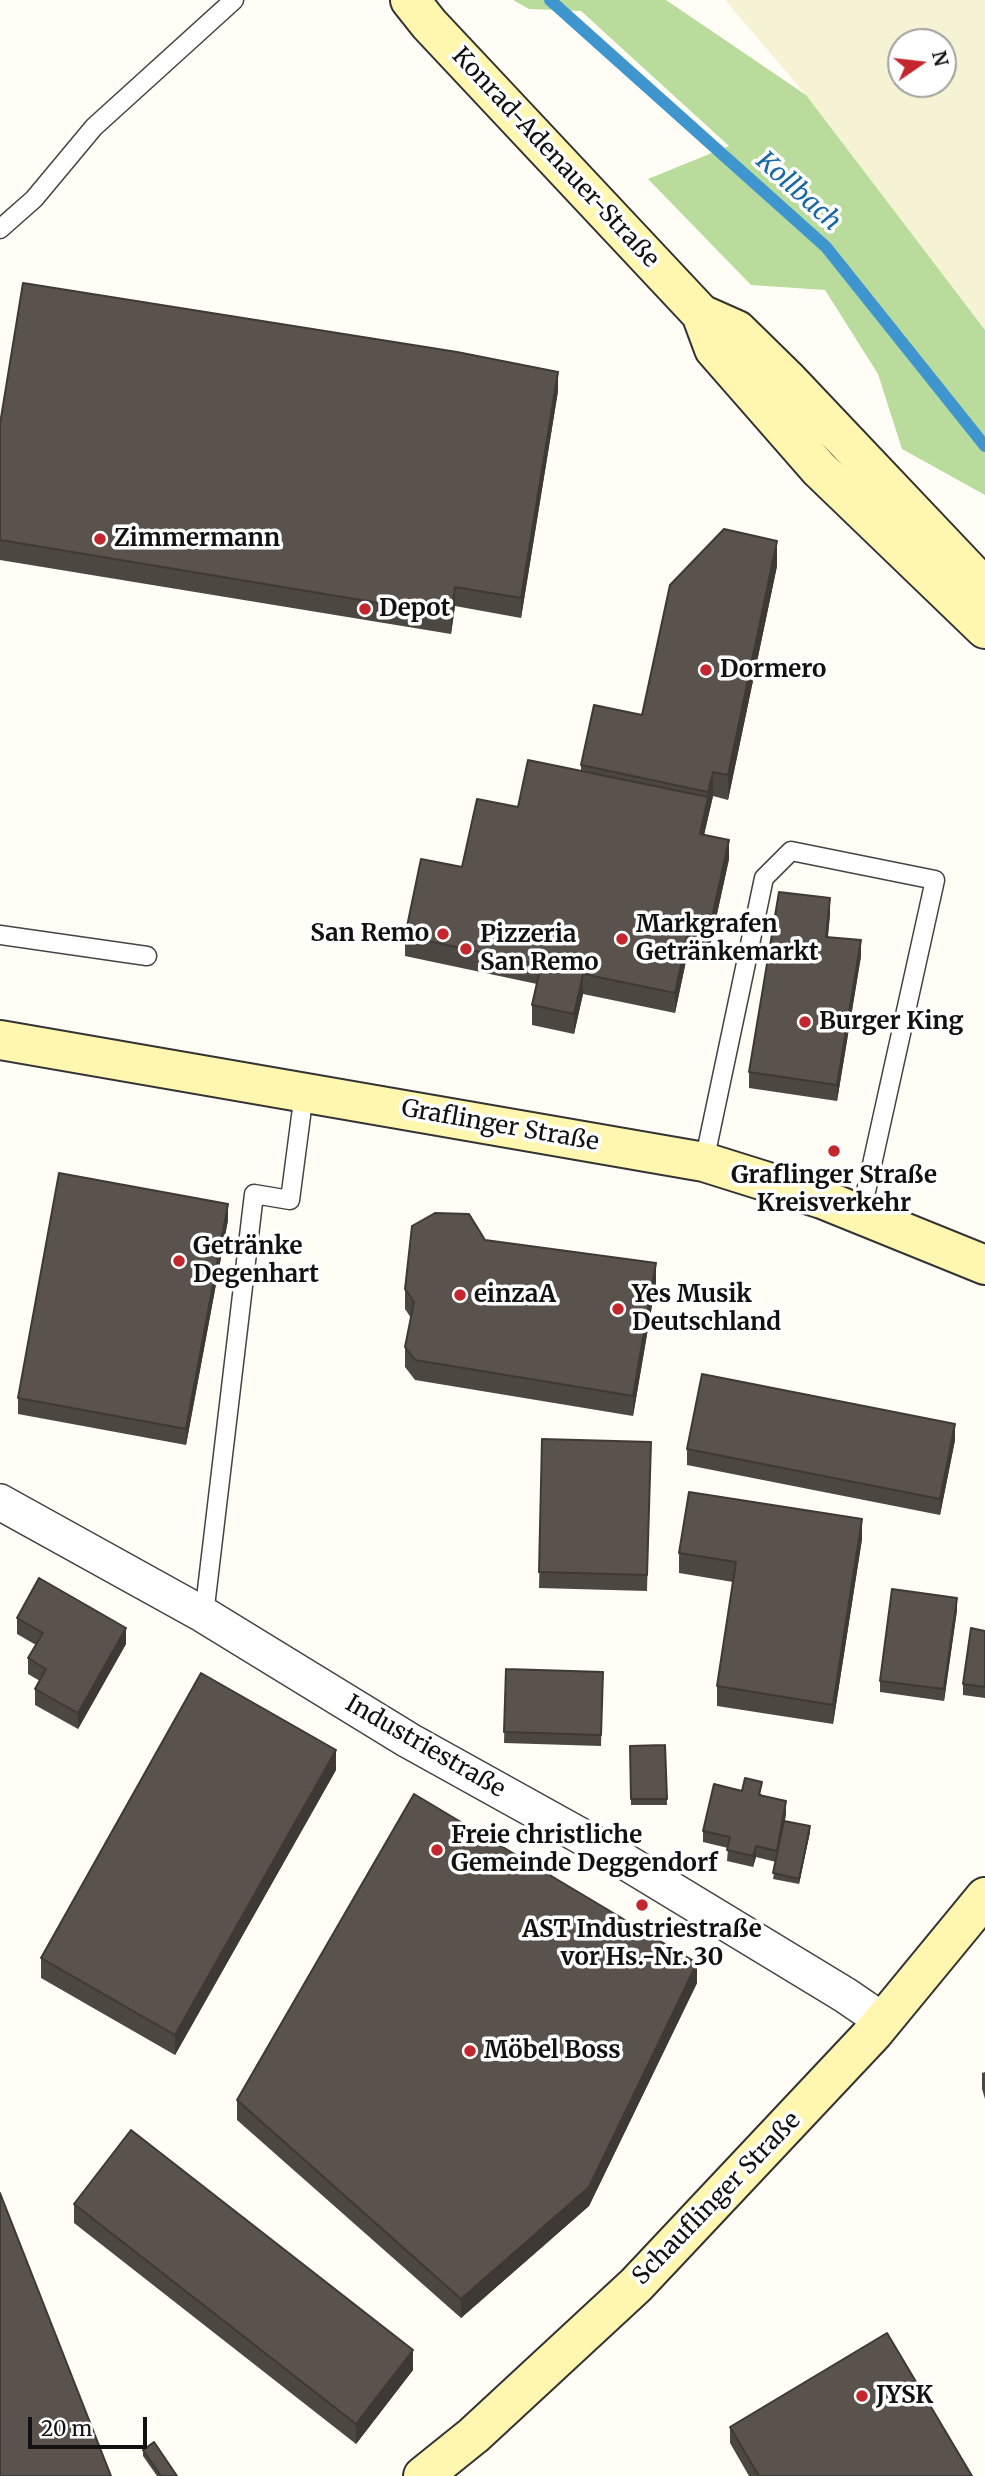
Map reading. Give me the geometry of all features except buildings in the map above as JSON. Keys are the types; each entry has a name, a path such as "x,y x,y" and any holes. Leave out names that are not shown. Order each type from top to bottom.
{"street":[{"name":"Konrad-Adenauer-Straße","path":"410,0 429,24 701,313 737,330 985,587"},
{"name":"Konrad-Adenauer-Straße","path":"701,313 714,349 819,469 985,629"},
{"name":"Graflinger Straße","path":"0,1040 704,1162 822,1199 985,1265"},
{"name":"Industriestraße","path":"0,1502 205,1615 408,1740 606,1850 845,1995 883,2021"},
{"name":"Schauflinger Straße","path":"423,2476 474,2435 636,2285 883,2021 985,1897"}],"lane":[{"path":"0,229 34,199 94,127 234,0"},
{"path":"704,1162 764,878 791,851 935,880 861,1214"},
{"path":"0,935 147,956"},
{"path":"205,1615 254,1194 290,1200 304,1093"}],"shaded area":[{"path":"725,0 985,0 985,330 806,95"}],"green space":[{"path":"513,0 666,0 806,95 985,330 985,495 902,449 878,374 825,290 751,285 648,179 729,146 581,11 529,9"}],"waterway":[{"name":"Kollbach","path":"550,0 826,247 985,446"}],"place":[{"name":"Zimmermann","path":"100,539"},
{"name":"Depot","path":"365,609"},
{"name":"Dormero","path":"706,670"},
{"name":"San Remo","path":"443,934"},
{"name":"Markgrafen Getränkemarkt","path":"622,939"},
{"name":"Pizzeria San Remo","path":"466,949"},
{"name":"Burger King","path":"805,1022"},
{"name":"Graflinger Straße Kreisverkehr","path":"834,1151"},
{"name":"Getränke Degenhart","path":"179,1261"},
{"name":"einzaA","path":"460,1295"},
{"name":"Yes Musik Deutschland","path":"618,1309"},
{"name":"Freie christliche Gemeinde Deggendorf","path":"437,1850"},
{"name":"AST Industriestraße vor Hs.-Nr. 30","path":"642,1905"},
{"name":"Möbel Boss","path":"470,2051"},
{"name":"JYSK","path":"862,2396"}]}
